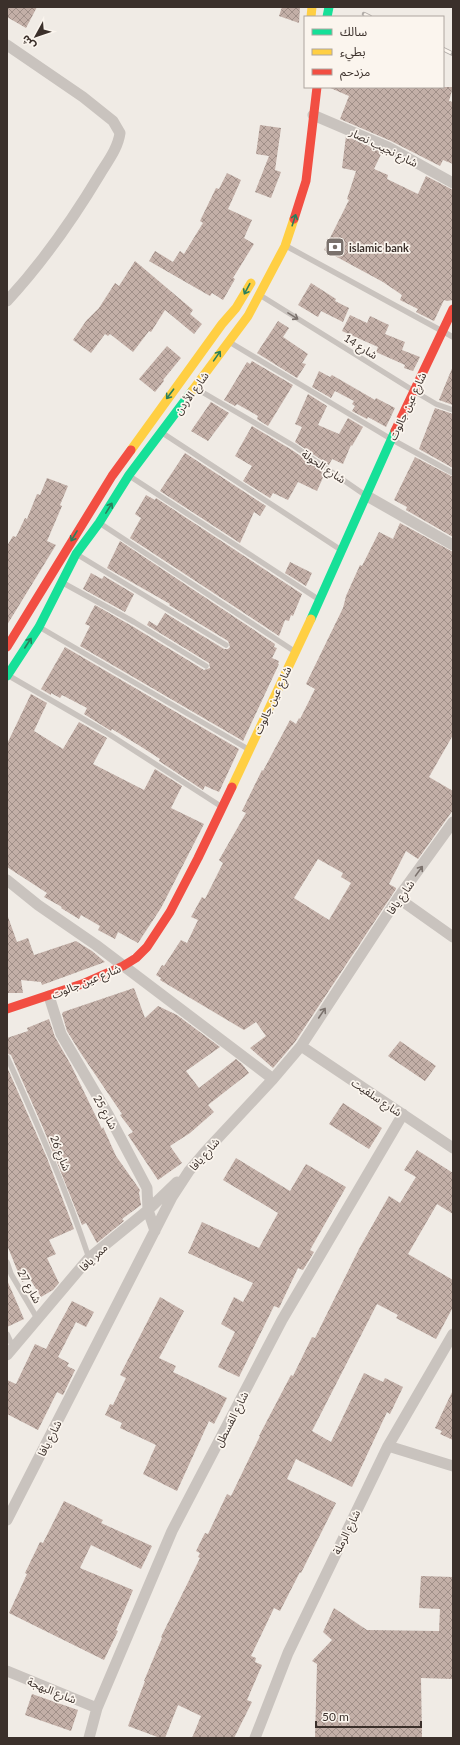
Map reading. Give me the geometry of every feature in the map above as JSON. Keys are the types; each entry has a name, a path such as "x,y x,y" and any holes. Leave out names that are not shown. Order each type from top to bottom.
{"main road":[{"name":"شارع الأردن","path":"8,675 39,627 76,554 99,523 129,475 248,316 260,295 285,246 306,180 317,88"},
{"name":"شارع الأردن","path":"7,647 112,476 213,337 236,308 254,277"},
{"name":"شارع عين جالوت","path":"7,1009 49,996 124,966 136,958 147,947 170,912 222,807 320,600 392,439 453,308"}],"street":[{"path":"7,45 83,97 113,121 120,133 117,146 85,199 54,244 7,301"},
{"name":"شارع نجيب نصار","path":"313,115 388,147 453,183"},
{"name":"شارع الحولة","path":"367,496 453,545"},
{"name":"شارع يافا","path":"7,1520 172,1197 189,1171 274,1079 301,1046 398,898 453,822"},
{"path":"7,880 38,905 124,966 274,1079"},
{"path":"398,898 453,936"},
{"name":"شارع 25","path":"49,996 61,1034 109,1116 147,1188 148,1210 155,1231"},
{"name":"شارع سلفيت","path":"301,1046 453,1148"},
{"name":"شارع القسطل","path":"89,1738 98,1708 176,1524 282,1320 403,1114"},
{"name":"ممر يافا","path":"10,1351 89,1258 148,1210 189,1171"},
{"name":"شارع الرملة","path":"255,1738 288,1653 388,1446 453,1334"},
{"path":"388,1446 453,1466"},
{"name":"شارع البهجة","path":"7,1671 98,1708"}],"lane":[{"path":"285,246 453,337"},
{"name":"شارع 14","path":"260,295 414,391 436,404 453,410"},
{"path":"228,341 392,439 453,473"},
{"name":"شارع الحولة","path":"195,388 294,446 367,496"},
{"path":"162,432 341,551"},
{"path":"129,475 320,600"},
{"path":"99,523 295,651"},
{"path":"76,554 226,645"},
{"path":"63,582 134,622 206,666"},
{"path":"39,627 248,750"},
{"path":"8,675 104,731 222,807"},
{"name":"شارع 26","path":"7,1057 43,1136 72,1209 89,1258"},
{"name":"شارع 27","path":"7,1262 11,1274 37,1318"},
{"path":"7,1334 10,1351"}],"building":[{"path":"7,7 37,7 26,28 7,17"},
{"path":"282,7 300,7 299,23 279,16"},
{"path":"453,87 449,101 453,102 453,164 443,160 440,166 391,141 340,119 349,96 330,88"},
{"path":"260,125 281,128 275,170 281,172 271,198 255,192 269,156 256,154"},
{"path":"346,136 382,152 374,169 388,175 387,179 418,194 426,176 453,190 453,300 444,300 434,321 416,312 418,309 400,300 402,295 383,282 324,250 349,200 347,199 356,171 342,168"},
{"path":"227,173 241,180 228,209 252,220 244,238 254,244 233,278 235,279 223,300 212,293 210,296 149,261 155,251 173,262 180,251 184,254 203,223 200,221 216,188 219,189"},
{"path":"135,261 193,310 190,314 202,324 194,334 165,310 151,332 149,331 133,352 110,334 108,336 105,334 91,353 73,340 86,321 99,308 115,283 119,286"},
{"path":"311,283 336,299 335,301 349,308 343,322 321,311 318,317 298,305"},
{"path":"350,315 367,323 370,316 389,325 385,334 405,342 402,350 420,357 413,371 404,368 405,365 376,352 378,347 342,331"},
{"path":"278,321 289,328 283,337 308,354 302,363 306,364 297,378 257,353"},
{"path":"167,346 181,358 155,392 139,379"},
{"path":"252,361 293,385 268,426 257,419 258,416 237,404 235,406 224,400 247,362 250,364"},
{"path":"453,366 453,405 439,400"},
{"path":"319,371 330,377 332,375 375,400 376,398 395,408 386,427 368,417 367,419 352,411 355,406 352,404 354,401 335,391 331,398 312,387"},
{"path":"308,394 327,406 318,425 339,434 348,418 363,427 352,446 351,445 343,464 332,459 329,465 295,442 302,427 295,424"},
{"path":"211,402 229,413 208,441 191,431"},
{"path":"435,408 453,414 453,468 419,449"},
{"path":"252,426 292,450 325,473 317,491 298,482 288,500 273,493 270,498 243,481 252,466 235,456"},
{"path":"185,453 266,506 260,516 254,512 240,543 160,491"},
{"path":"415,457 453,477 453,537 406,510 407,507 394,500"},
{"path":"47,478 68,486 60,505 62,506 47,541 56,545 7,625 7,546 13,536 16,537 25,518 27,519 37,494 40,495"},
{"path":"146,495 155,500 156,498 302,594 293,616 291,615 289,621 285,620 279,636 130,538 141,518 135,514"},
{"path":"400,523 453,552 453,735 429,777 453,791 453,810 418,859 406,851 389,884 396,889 295,1042 273,1068 250,1048 266,1036 256,1022 244,1030 160,980 161,978 156,975 162,965 164,966 181,940 187,943 198,920 191,917 202,897 205,899 223,863 219,860 246,813 242,811 262,770 263,771 290,720 296,724 315,689 306,684 343,608 346,596 360,565 362,566 379,532 393,539","holes":["318,859 343,873 341,877 351,883 329,920 294,898"]},
{"path":"120,541 275,644 274,647 277,648 272,658 279,661 279,664 243,741 80,646 90,626 85,624 95,605 204,670 210,668 209,663 147,625 149,621 157,626 165,613 224,649 228,649 230,647 228,641 169,605 170,604 107,568"},
{"path":"290,562 312,573 306,586 285,573"},
{"path":"91,573 102,579 104,576 134,594 125,612 83,589"},
{"path":"65,647 239,749 219,792 205,786 203,790 159,761 160,759 140,746 112,729 111,731 84,714 87,708 62,695 60,698 41,689"},
{"path":"31,694 47,703 34,731 63,749 79,722 107,738 93,764 144,790 155,769 182,786 171,808 204,824 161,908 138,943 118,932 115,939 98,930 100,926 81,915 79,919 44,897 47,893 7,867 7,744"},
{"path":"8,917 17,942 28,938 34,955 76,941 92,951 105,962 42,985 41,982 21,980 23,993 7,993"},
{"path":"134,988 145,1018 158,1006 177,1015 220,1047 186,1071 199,1088 236,1059 249,1073 208,1105 214,1112 190,1133 170,1146 182,1163 158,1180 128,1135 133,1132 120,1115 122,1114 67,1031 62,1014 63,1012"},
{"path":"49,1019 55,1037 71,1065 102,1129 103,1127 116,1156 140,1190 141,1205 122,1219 124,1221 97,1243 86,1223 82,1225 44,1130 11,1055 7,1053 7,1038 28,1031 27,1028"},
{"path":"400,1041 436,1066 425,1081 388,1056"},
{"path":"7,1067 47,1158 74,1229 49,1240 56,1254 47,1258 59,1283 53,1290 41,1297 30,1279 22,1282 7,1245"},
{"path":"343,1103 382,1128 369,1149 329,1124"},
{"path":"417,1150 453,1173 453,1214 437,1204 408,1254 453,1280 453,1307 436,1339 396,1318 398,1315 377,1304 312,1431 331,1442 364,1373 383,1382 385,1378 403,1387 390,1414 387,1412 352,1487 296,1459 287,1479 336,1503 280,1611 274,1608 251,1656 256,1658 255,1662 262,1665 247,1700 252,1702 234,1738 192,1738 201,1716 178,1705 165,1738 160,1738 128,1726 144,1681 162,1638 161,1637 200,1558 198,1557 200,1553 196,1551 205,1533 208,1534 227,1494 231,1496 259,1436 291,1375 293,1376 312,1337 315,1338 359,1249 389,1196 400,1203 416,1177 404,1170"},
{"path":"236,1158 290,1191 306,1164 346,1187 310,1250 314,1252 303,1270 298,1268 279,1308 274,1306 239,1377 218,1367 235,1332 221,1324 234,1297 243,1302 253,1283 188,1253 202,1222 259,1248 278,1213 223,1180"},
{"path":"7,1280 24,1319 7,1327"},
{"path":"160,1297 184,1311 159,1358 176,1366 173,1372 227,1398 214,1424 209,1421 177,1491 143,1474 156,1445 120,1428 122,1423 105,1415 110,1404 113,1405 126,1378 120,1375"},
{"path":"72,1301 94,1312 86,1327 76,1322 58,1357 69,1363 67,1366 75,1370 63,1395 57,1392 38,1430 7,1414 7,1380 16,1384 35,1344 46,1349"},
{"path":"453,1390 453,1440 440,1434 442,1431 435,1428"},
{"path":"64,1501 103,1520 101,1523 152,1546 141,1569 91,1545 80,1568 133,1590 116,1630 118,1631 104,1660 9,1613 27,1574 25,1573 40,1542 43,1543"},
{"path":"421,1576 453,1577 453,1679 421,1678 422,1738 315,1738 317,1664 312,1661 332,1640 323,1632 334,1608 367,1630 439,1631 440,1609 419,1608"},
{"path":"32,1694 78,1710 71,1731 25,1715"}],"railway":[{"path":"364,14 368,16"},
{"path":"444,50 453,54"}],"traffic: fast":[{"path":"327,16 329,7"},
{"path":"7,676 39,627 76,554 99,523 129,475 192,391"},
{"path":"311,619 395,431"}],"traffic: slow":[{"path":"311,16 312,7"},
{"path":"192,391 248,316 285,246 294,219"},
{"path":"131,450 222,324 236,308 251,283"},
{"path":"232,787 311,619"}],"traffic: jam":[{"path":"294,219 306,181 317,88"},
{"path":"395,431 453,309"},
{"path":"7,647 112,476 131,450"},
{"path":"7,1009 82,984 123,966 136,958 147,947 170,912 232,787"}],"place":[{"name":"islamic bank","path":"335,247"}]}
